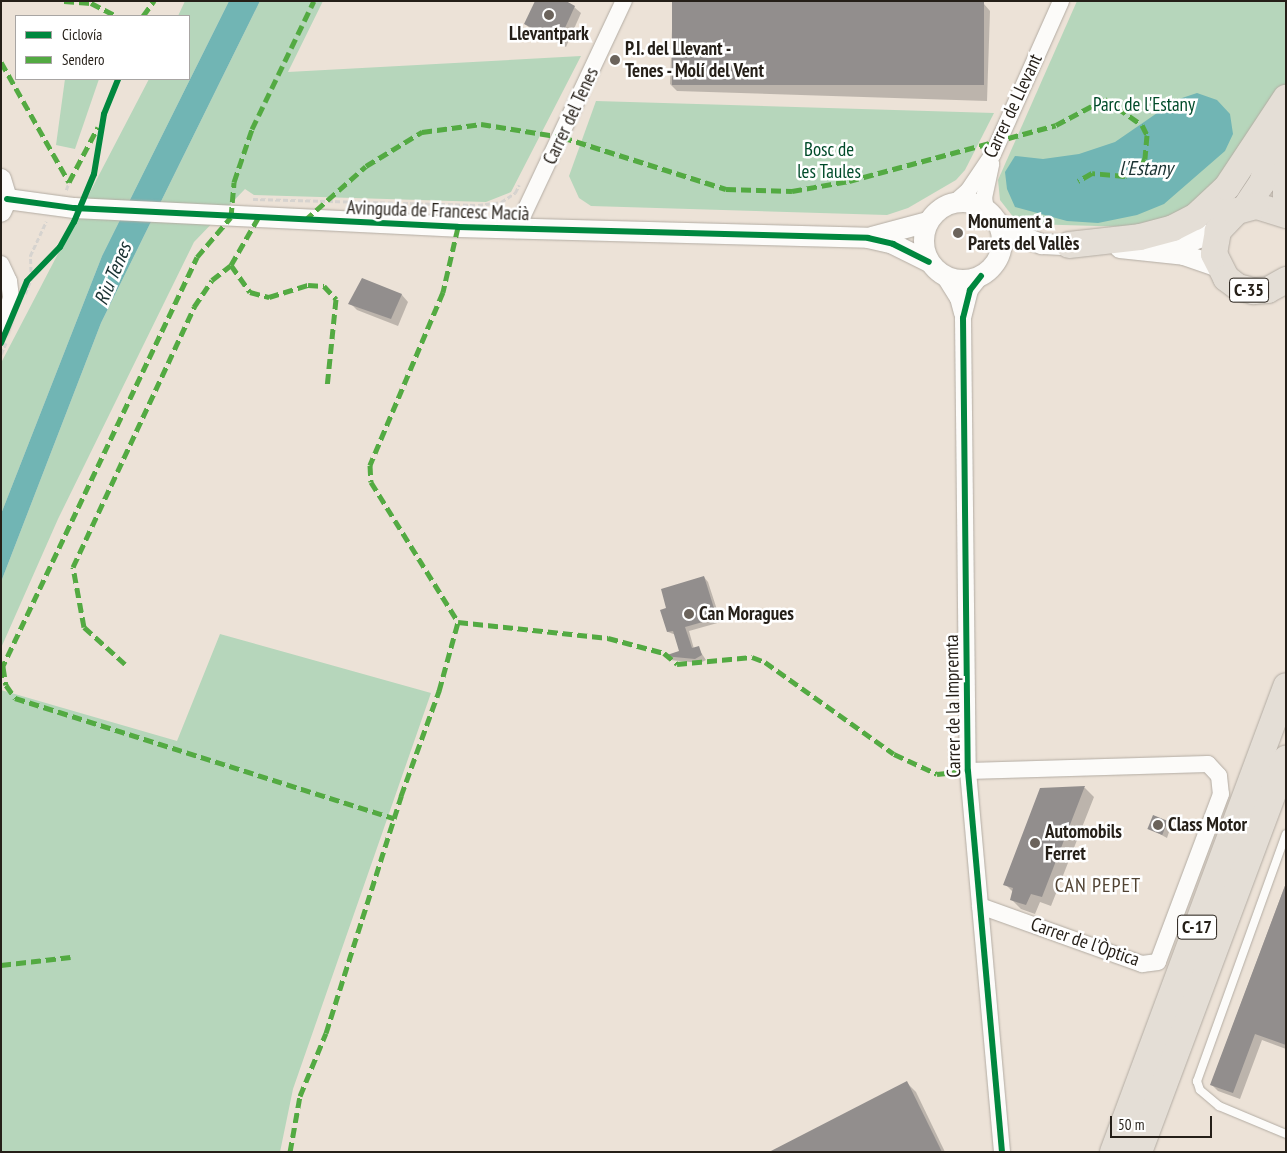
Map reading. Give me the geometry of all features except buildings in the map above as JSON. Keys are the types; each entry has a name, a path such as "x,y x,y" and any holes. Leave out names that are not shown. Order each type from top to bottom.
{"highway":[{"path":"1069,245 1140,237 1173,228 1195,217 1227,187 1286,98"},
{"path":"1218,231 1229,217 1245,208 1262,184 1272,152 1286,127"},
{"path":"1286,167 1286,201"},
{"path":"1245,208 1267,207 1286,215"},
{"name":"C-35","path":"1218,231 1214,254 1218,267 1232,283 1253,291 1268,290 1286,280"},
{"name":"C-17","path":"1113,1152 1286,686"},
{"name":"C-17","path":"1139,1152 1286,759"}],"street":[{"name":"Carrer del Tenes","path":"516,230 624,1"},
{"name":"Carrer de Llevant","path":"953,204 968,191 994,154 1061,1"},
{"path":"963,318 970,290 988,270 1002,247 991,215 987,178 994,154"},
{"path":"1,179 4,206"},
{"name":"Avinguda de Francesc Macià","path":"4,206 70,200 219,216 516,230 868,238"},
{"path":"929,262 923,243 928,222 935,214 953,204 972,203 991,215 1010,232 1042,244 1148,249 1195,258 1218,267"},
{"path":"868,238 928,222"},
{"path":"1148,249 1188,242 1218,231"},
{"path":"868,238 893,244 929,262 944,276 958,298 963,318"},
{"path":"944,276 964,280 1042,244"},
{"path":"1,264 9,281 11,298 3,332"},
{"name":"Carrer de la Impremta","path":"963,318 968,771 1002,1152"},
{"name":"Carrer de l'Òptica","path":"968,771 1208,764 1220,776 1221,794 1158,962 1142,964 980,906"}],"lane":[{"path":"1286,834 1197,1081 1200,1090 1219,1106 1286,1134"}],"path":[{"path":"248,200 478,205 501,202 515,193 524,177"},
{"path":"69,182 70,200"},
{"path":"20,299 31,279 30,256 49,216"},
{"path":"1,343 3,332"}],"green space":[{"path":"185,1 229,1 190,79 190,15 178,15"},
{"path":"260,1 323,1 288,72 581,56 511,192 486,202 254,195 245,189 194,242 58,519 1,648 1,582 101,323"},
{"name":"Parc de l'Estany","path":"1077,1 1286,1 1286,86 1222,175 1194,204 1163,219 1132,227 1028,224 1014,218 1000,200 998,180"},
{"path":"65,80 99,80 75,149 56,145"},
{"path":"148,80 190,80 102,256 1,514 1,363"},
{"name":"Bosc de les Taules","path":"596,101 994,113 965,170 956,180 908,208 887,215 591,206 579,198 569,176"},
{"path":"220,634 431,693 293,1089 280,1152 1,1152 1,690 177,741"}],"water":[{"name":"Riu Tenes","path":"229,1 260,1 101,323 1,582 1,514 102,256"},
{"name":"l'Estany","path":"1197,93 1217,100 1230,114 1233,134 1225,151 1164,204 1137,215 1098,223 1067,221 1015,207 1007,189 1005,172 1015,156 1043,159 1079,154 1115,142 1176,100"}],"marked path":[{"path":"64,1 91,3 114,15"},
{"path":"144,15 154,1"},
{"path":"1,670 197,257 231,217 234,182 252,129 314,1"},
{"path":"1,62 69,182 98,127"},
{"path":"305,220 366,166 422,132 481,124 562,137 726,189 792,191 849,181 1056,125 1105,99 1142,125 1147,135 1145,159 1139,168 1125,176 1092,173 1078,181"},
{"path":"125,664 84,627 73,567 194,307 212,280 231,265 258,218"},
{"path":"458,227 443,292 370,465 371,482 458,622 608,638 664,653 677,664 752,657 765,662 894,754 937,774 968,771"},
{"path":"231,265 250,292 269,297 308,285 324,286 336,299 327,388"},
{"path":"290,1152 300,1096 326,1033 401,796 439,691 458,622"},
{"path":"3,667 6,685 15,698 394,818"},
{"path":"1,965 71,957"}],"cycle path":[{"path":"1,343 27,281 60,247 74,222 94,174 104,114 118,80"},
{"path":"7,199 74,208 458,227 868,238 893,244 929,262"},
{"path":"981,276 970,290 963,318 968,771 1002,1152"}],"place":[{"name":"Llevantpark","path":"549,15"},
{"name":"P.I. del Llevant - Tenes - Molí del Vent","path":"615,60"},
{"name":"Monument a Parets del Vallès","path":"958,233"},
{"name":"Can Moragues","path":"689,614"},
{"name":"Class Motor","path":"1158,825"},
{"name":"Automobils Ferret","path":"1035,843"}],"district":[{"name":"CAN PEPET","path":"1098,885"}]}
